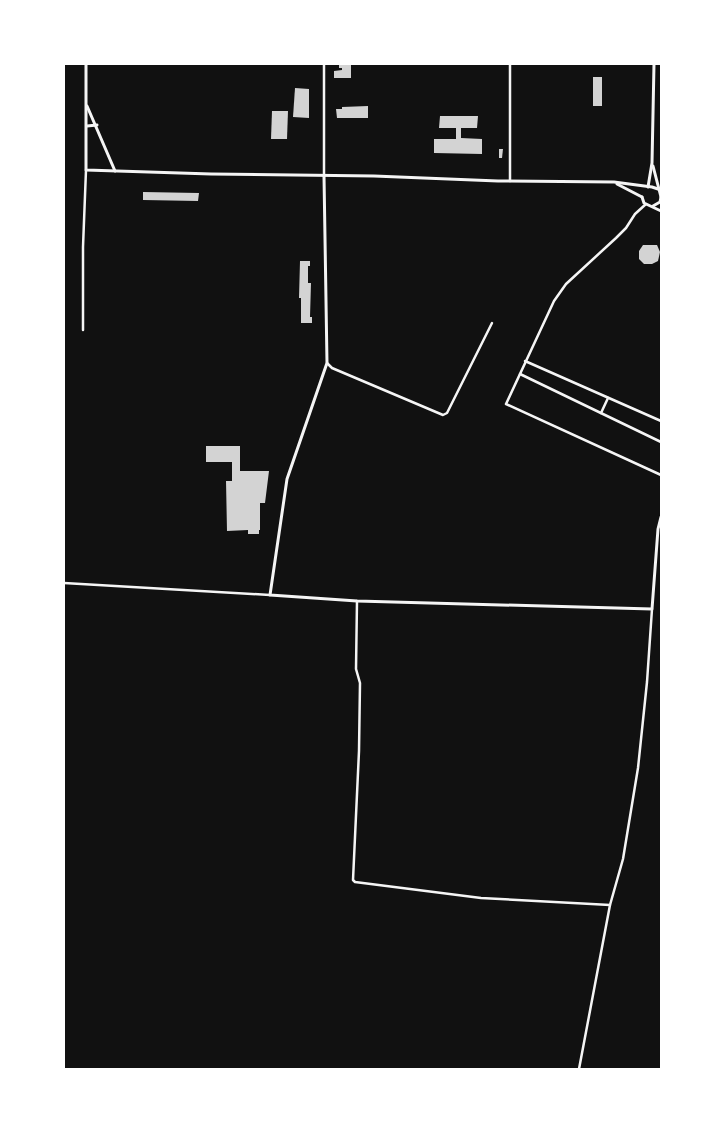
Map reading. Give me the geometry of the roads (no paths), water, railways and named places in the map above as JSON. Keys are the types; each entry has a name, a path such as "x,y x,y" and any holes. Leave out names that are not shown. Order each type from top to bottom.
{"street":[{"path":"83,330 83,247 87,126 86,64"},
{"path":"270,595 287,479 327,363 324,64"},
{"path":"510,64 510,181"},
{"path":"642,197 648,187 652,163 654,64"},
{"path":"86,103 115,171"},
{"path":"87,126 97,125"},
{"path":"652,163 661,197 660,202 653,206"},
{"path":"86,170 614,182 658,189"},
{"path":"614,182 642,197 646,204 653,206 661,212"},
{"path":"646,204 635,214 626,228 566,284 551,306 506,404 661,475"},
{"path":"327,363 332,368 443,415 447,413 492,323"},
{"path":"525,361 661,421"},
{"path":"520,374 661,442"},
{"path":"601,413 608,398"},
{"path":"579,1069 610,906 622,860 639,761 658,529 661,517"},
{"path":"64,583 357,601 652,609"},
{"path":"357,601 356,669 360,683 355,882 481,898 610,906"}]}
